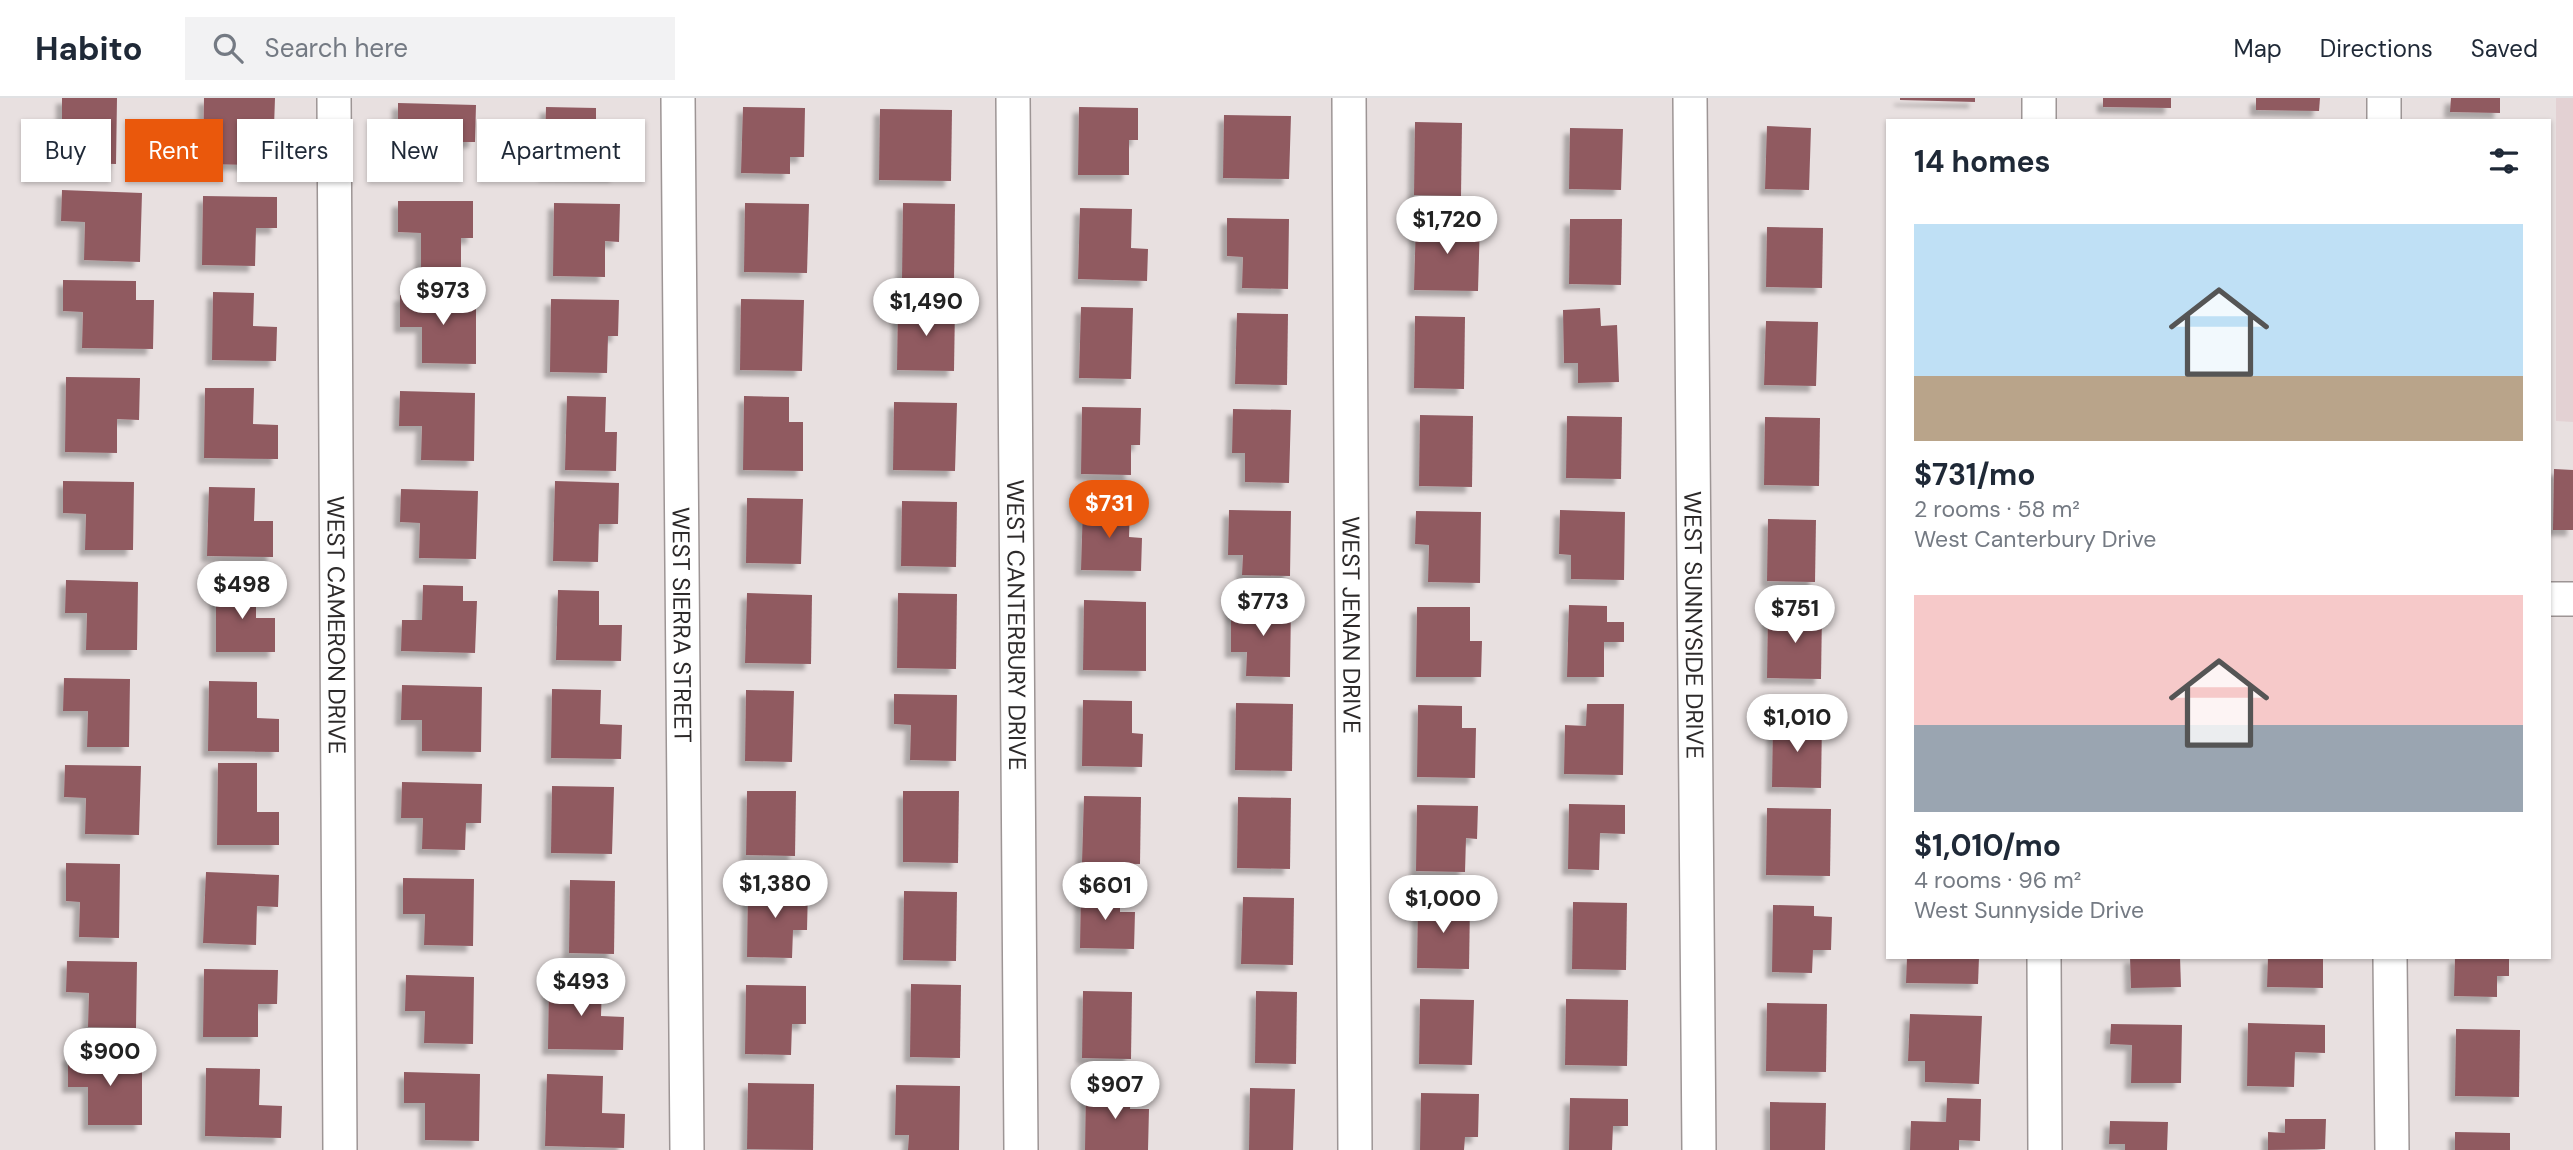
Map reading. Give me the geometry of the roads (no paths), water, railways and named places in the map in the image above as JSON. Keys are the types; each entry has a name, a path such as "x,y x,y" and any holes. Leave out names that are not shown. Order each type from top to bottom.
{"street":[{"name":"WEST CAMERON DRIVE","path":"334,98 341,1150"},
{"name":"WEST SIERRA STREET","path":"678,98 687,1150"},
{"name":"WEST CANTERBURY DRIVE","path":"1013,98 1021,1150"},
{"name":"WEST JENAN DRIVE","path":"1349,98 1356,1150"},
{"name":"WEST SUNNYSIDE DRIVE","path":"1690,98 1699,1150"},
{"path":"2039,98 2039,119"},
{"path":"2384,98 2384,119"},
{"path":"2551,598 2573,599"},
{"path":"2044,959 2045,1150"},
{"path":"2390,959 2392,1150"}]}
